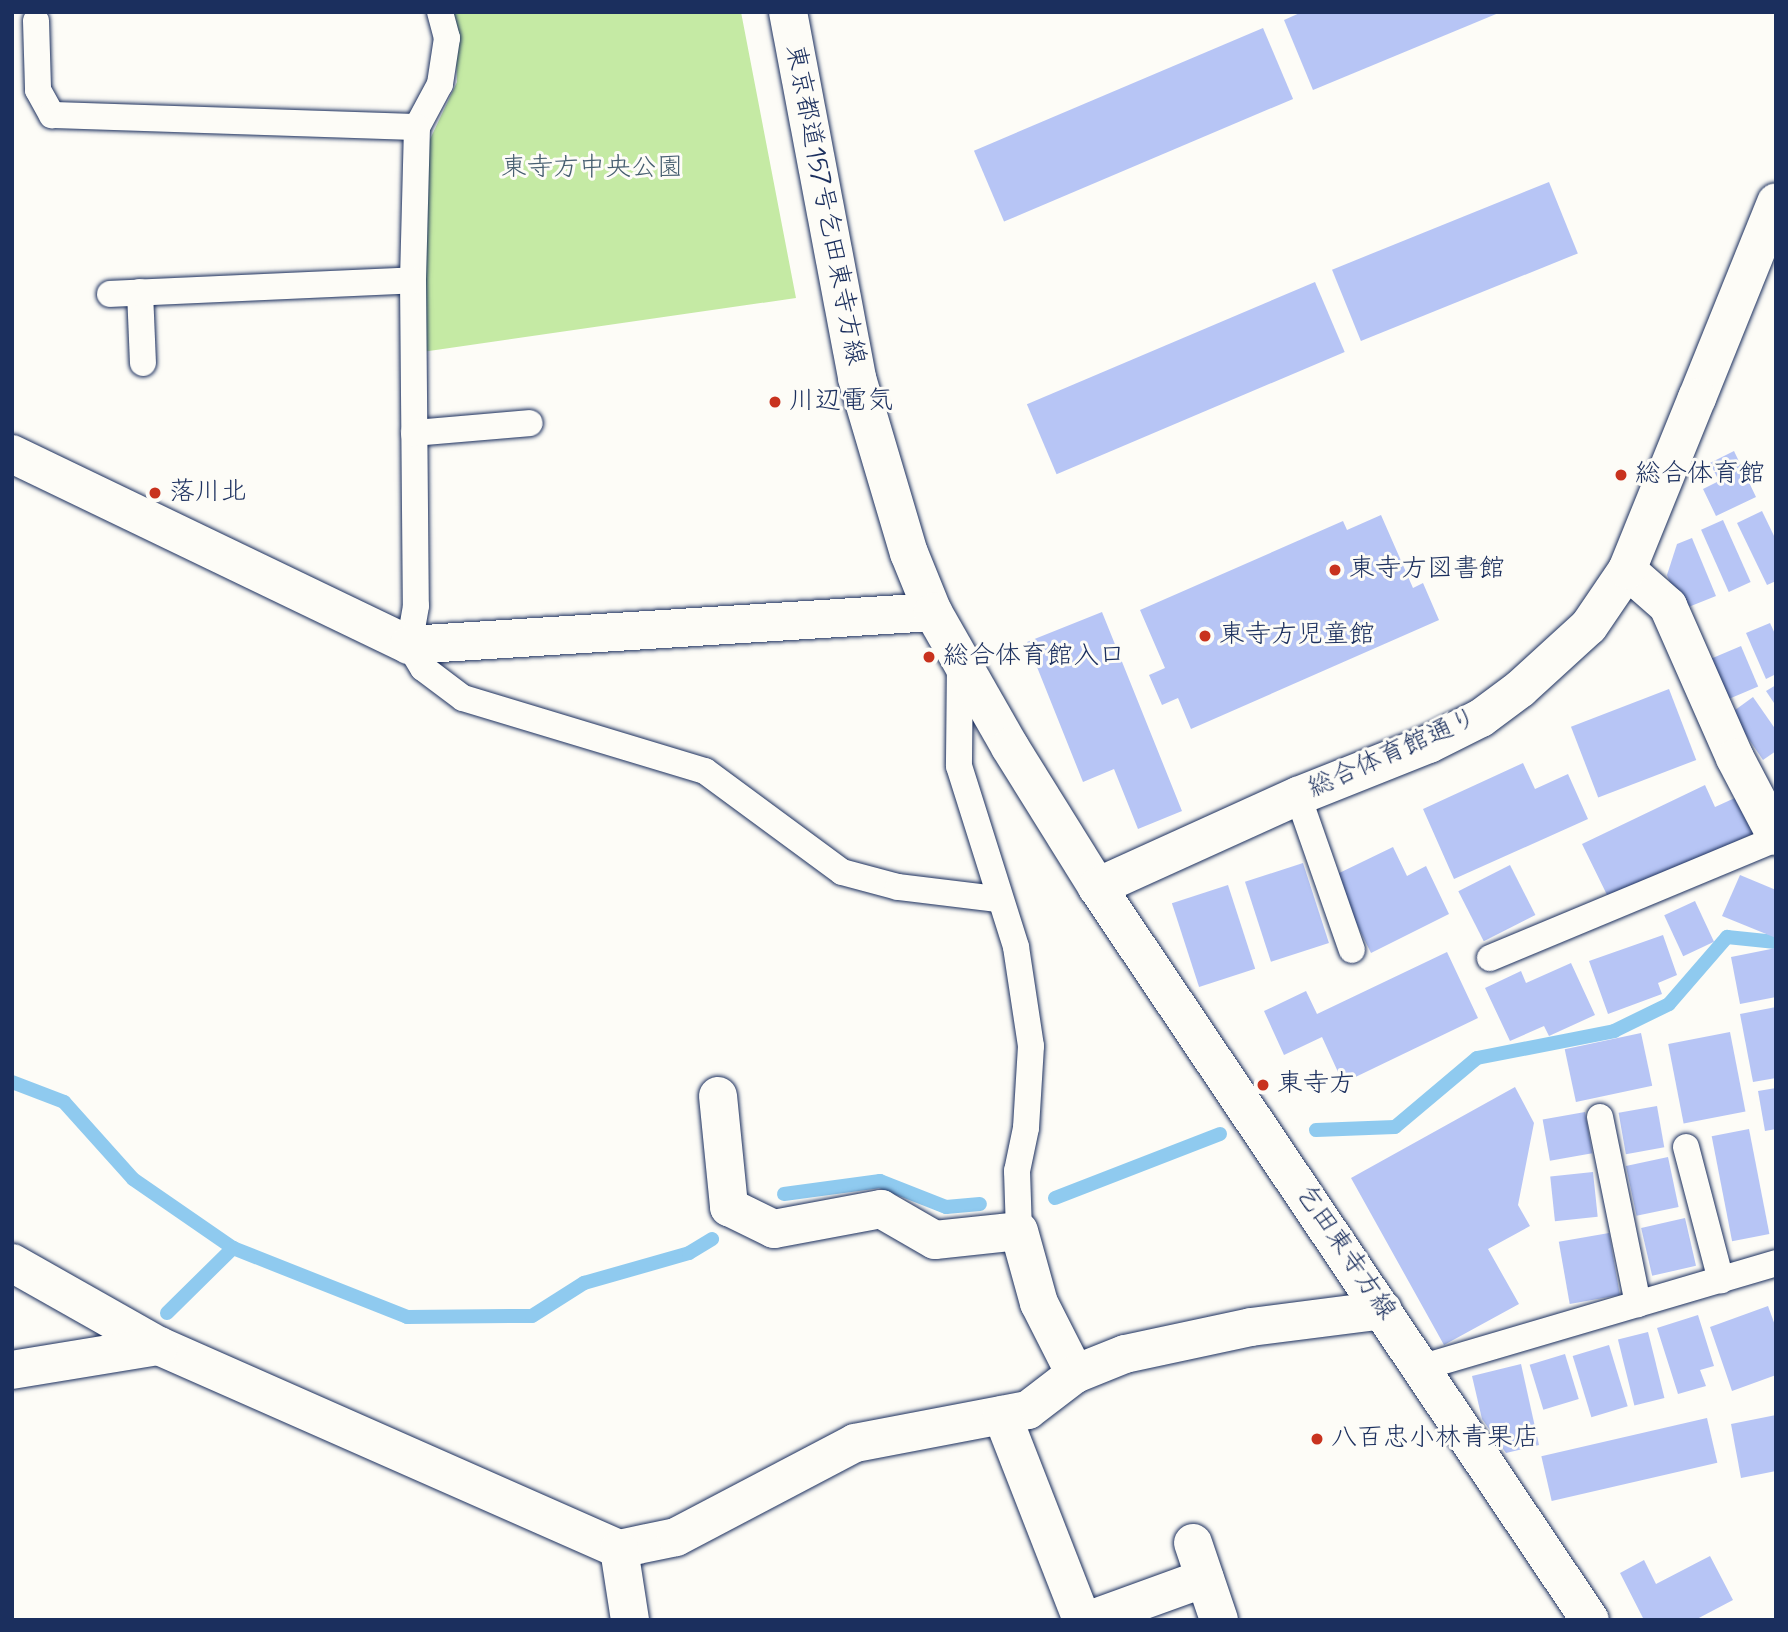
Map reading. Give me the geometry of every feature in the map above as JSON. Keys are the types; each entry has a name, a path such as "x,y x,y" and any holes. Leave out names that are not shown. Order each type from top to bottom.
{"street":[{"name":"東京都道157号乞田東寺方線","path":"788,12 857,378 909,553 933,612 960,663 1097,887"},
{"name":"総合体育館通り","path":"1097,887 1298,796 1429,744 1481,718 1560,656 1589,626 1627,570 1776,202"},
{"path":"12,454 409,645 933,612"},
{"path":"1627,570 1668,606 1735,758 1776,837"},
{"name":"乞田東寺方線","path":"1097,887 1423,1367 1590,1620"},
{"path":"718,1096 729,1207 774,1229 881,1209 935,1240 1019,1231 1039,1303 1075,1374"},
{"path":"12,1263 159,1346 619,1549 676,1537 855,1443 1028,1410 1075,1374 1125,1354 1251,1327 1383,1310"},
{"path":"12,1370 159,1346"},
{"path":"1002,1415 1082,1620"},
{"path":"1193,1543 1219,1620"},
{"path":"619,1549 630,1620"},
{"path":"1089,1620 1205,1578"}],"lane":[{"path":"440,12 447,38 440,84 417,127 413,280 416,606 409,645 423,668 463,698 705,771 842,872 898,887 997,899"},
{"path":"36,21 38,90 52,116 417,127"},
{"path":"110,294 413,280"},
{"path":"140,292 143,363"},
{"path":"414,433 530,424"},
{"path":"960,663 959,766 997,899 1016,947 1031,1046 1026,1128 1017,1171 1019,1231"},
{"path":"1298,796 1352,950"},
{"path":"1490,958 1776,837"},
{"path":"1600,1117 1638,1304"},
{"path":"1686,1147 1721,1280"},
{"path":"1423,1367 1776,1264"}],"green space":[{"name":"東寺方中央公園","path":"454,12 741,12 796,298 422,352 424,152 457,82"}],"building":[{"path":"1302,12 1501,12 1313,90 1284,20"},
{"path":"1263,28 1293,99 1004,222 974,151"},
{"path":"1549,182 1578,253 1361,341 1332,270"},
{"path":"1315,282 1345,352 1057,474 1027,404"},
{"path":"1734,451 1756,497 1716,516 1703,489 1719,481 1710,463"},
{"path":"1762,511 1776,540 1776,581 1767,585 1737,523"},
{"path":"1381,515 1413,588 1423,583 1439,620 1191,729 1178,698 1162,705 1149,675 1165,668 1140,610 1343,521 1347,530"},
{"path":"1723,520 1751,582 1729,592 1701,530"},
{"path":"1692,538 1716,596 1681,610 1667,575 1677,544"},
{"path":"1102,612 1182,811 1138,829 1114,769 1083,782 1027,642"},
{"path":"1770,623 1776,636 1776,674 1766,679 1746,633"},
{"path":"1741,646 1758,687 1729,699 1712,659"},
{"path":"1776,685 1776,706 1766,691"},
{"path":"1669,689 1696,760 1598,798 1571,727"},
{"path":"1753,697 1776,730 1776,751 1763,760 1731,713"},
{"path":"1523,763 1535,789 1568,774 1588,819 1454,879 1423,809"},
{"path":"1705,785 1715,807 1737,797 1754,833 1610,901 1582,844"},
{"path":"1393,847 1407,876 1426,866 1449,914 1371,953 1333,876"},
{"path":"1303,863 1329,943 1271,962 1245,882"},
{"path":"1510,865 1535,915 1484,941 1458,891"},
{"path":"1740,875 1776,890 1776,938 1722,916"},
{"path":"1228,885 1255,969 1199,987 1172,903"},
{"path":"1695,901 1714,942 1683,956 1664,915"},
{"path":"1663,935 1677,975 1658,983 1662,994 1608,1014 1589,961"},
{"path":"1776,948 1776,997 1740,1004 1731,957"},
{"path":"1447,952 1478,1018 1343,1083 1322,1037 1284,1055 1264,1011 1306,991 1317,1014"},
{"path":"1571,963 1595,1015 1549,1036 1544,1026 1510,1041 1485,988 1521,971 1526,983"},
{"path":"1776,1007 1776,1078 1753,1082 1740,1014"},
{"path":"1730,1032 1745,1112 1684,1124 1668,1044"},
{"path":"1641,1033 1652,1086 1576,1102 1565,1049"},
{"path":"1515,1087 1534,1123 1518,1205 1530,1226 1488,1249 1519,1304 1444,1345 1351,1178"},
{"path":"1776,1088 1776,1129 1765,1131 1758,1091"},
{"path":"1657,1106 1664,1147 1626,1154 1619,1113"},
{"path":"1585,1112 1592,1153 1550,1161 1543,1119"},
{"path":"1749,1129 1769,1234 1732,1241 1712,1136"},
{"path":"1668,1157 1679,1207 1637,1216 1626,1166"},
{"path":"1593,1172 1598,1217 1555,1221 1550,1176"},
{"path":"1685,1218 1696,1266 1652,1276 1641,1228"},
{"path":"1609,1233 1620,1295 1570,1304 1559,1242"},
{"path":"1768,1306 1776,1328 1776,1375 1732,1391 1710,1327"},
{"path":"1698,1315 1714,1366 1700,1370 1706,1386 1678,1394 1657,1328"},
{"path":"1648,1332 1664,1398 1634,1405 1618,1339"},
{"path":"1609,1345 1628,1406 1591,1417 1573,1356"},
{"path":"1565,1354 1579,1399 1543,1410 1530,1365"},
{"path":"1521,1364 1539,1445 1506,1453 1482,1419 1472,1376"},
{"path":"1776,1415 1776,1471 1741,1478 1731,1424"},
{"path":"1707,1418 1717,1463 1552,1501 1541,1456"},
{"path":"1710,1556 1733,1600 1695,1620 1644,1620 1620,1573 1644,1560 1656,1584"}],"waterway":[{"path":"1316,1130 1395,1127 1477,1058 1614,1031 1669,1004 1727,937 1776,942"},
{"path":"12,1082 64,1102 133,1179 233,1248 407,1317 532,1316 584,1283 689,1253 712,1239"},
{"path":"1055,1198 1220,1134"},
{"path":"784,1194 880,1181 946,1207 980,1204"},
{"path":"167,1313 233,1248"}],"place":[{"name":"川辺電気","path":"775,402"},
{"name":"総合体育館","path":"1621,475"},
{"name":"落川北","path":"155,493"},
{"name":"東寺方図書館","path":"1335,570"},
{"name":"東寺方児童館","path":"1205,636"},
{"name":"総合体育館入口","path":"929,657"},
{"name":"東寺方","path":"1263,1085"},
{"name":"八百忠小林青果店","path":"1317,1439"}]}
